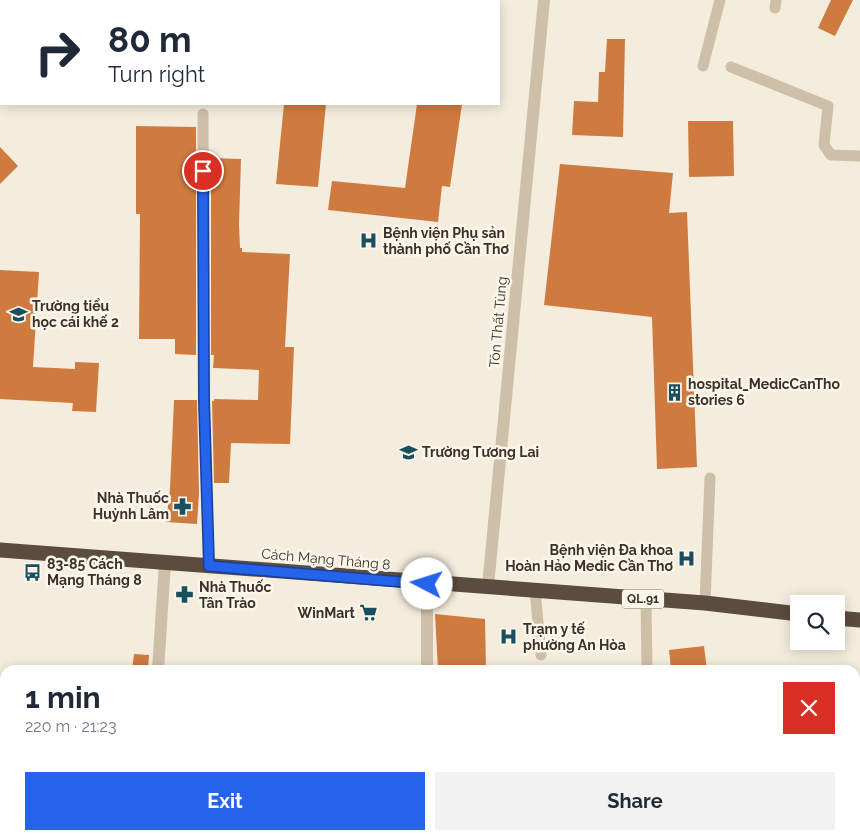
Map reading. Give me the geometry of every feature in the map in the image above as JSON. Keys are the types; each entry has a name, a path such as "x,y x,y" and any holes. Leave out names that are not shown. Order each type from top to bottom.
{"highway":[{"name":"Cách Mạng Tháng 8","path":"0,550 427,584 488,586 705,603 790,613"},
{"path":"845,619 860,620"}],"street":[{"name":"Tôn Thất Tùng","path":"488,586 544,0"},
{"path":"158,665 165,563"},
{"path":"427,584 427,665"}],"lane":[{"path":"703,66 720,0"},
{"path":"731,66 828,106 824,145 831,155 860,156"},
{"path":"203,114 204,390 209,566"},
{"path":"705,603 710,478"},
{"path":"535,590 541,655"},
{"path":"646,599 647,665"}],"building":[{"path":"831,0 853,0 835,36 818,28"},
{"path":"607,39 625,39 623,137 572,135 574,101 598,102 599,72 605,72"},
{"path":"284,105 326,105 318,187 276,184"},
{"path":"417,105 462,105 450,187 442,186 438,222 328,210 332,181 405,188"},
{"path":"688,121 733,121 734,176 689,177"},
{"path":"136,126 196,127 196,355 175,354 175,339 139,339 140,214 136,214"},
{"path":"0,147 18,166 0,184"},
{"path":"211,158 241,159 239,224 240,248 242,248 242,252 290,254 285,347 294,347 290,444 231,443 229,483 214,483 212,401 214,399 258,400 259,370 213,368 214,355 211,355"},
{"path":"560,164 673,173 669,213 687,212 697,467 657,469 652,317 544,305"},
{"path":"0,270 39,272 33,367 75,369 75,362 99,363 96,412 72,411 73,403 0,399"},
{"path":"174,400 197,400 199,494 197,524 166,522 170,489"},
{"path":"435,614 485,619 486,665 438,665"},
{"path":"704,646 706,665 670,665 669,650"},
{"path":"134,654 149,655 148,665 133,665"}],"place":[{"name":"Bệnh viện Phụ sản thành phố Cần Thơ","path":"369,241"},
{"name":"Trường tiểu học cái khế 2","path":"18,314"},
{"name":"hospital_MedicCanTho stories 6","path":"674,392"},
{"name":"Trường Tương Lai","path":"408,452"},
{"name":"Nhà Thuốc Huỳnh Lâm","path":"183,506"},
{"name":"Bệnh viện Đa khoa Hoàn Hảo Medic Cần Thơ","path":"687,558"},
{"name":"83-85 Cách Mạng Tháng 8","path":"33,572"},
{"name":"Nhà Thuốc Tân Trào","path":"185,595"},
{"name":"WinMart","path":"369,613"},
{"name":"Trạm y tế phường An Hòa","path":"509,637"}],"route":[{"path":"203,171 204,400 209,566 427,584"}]}
